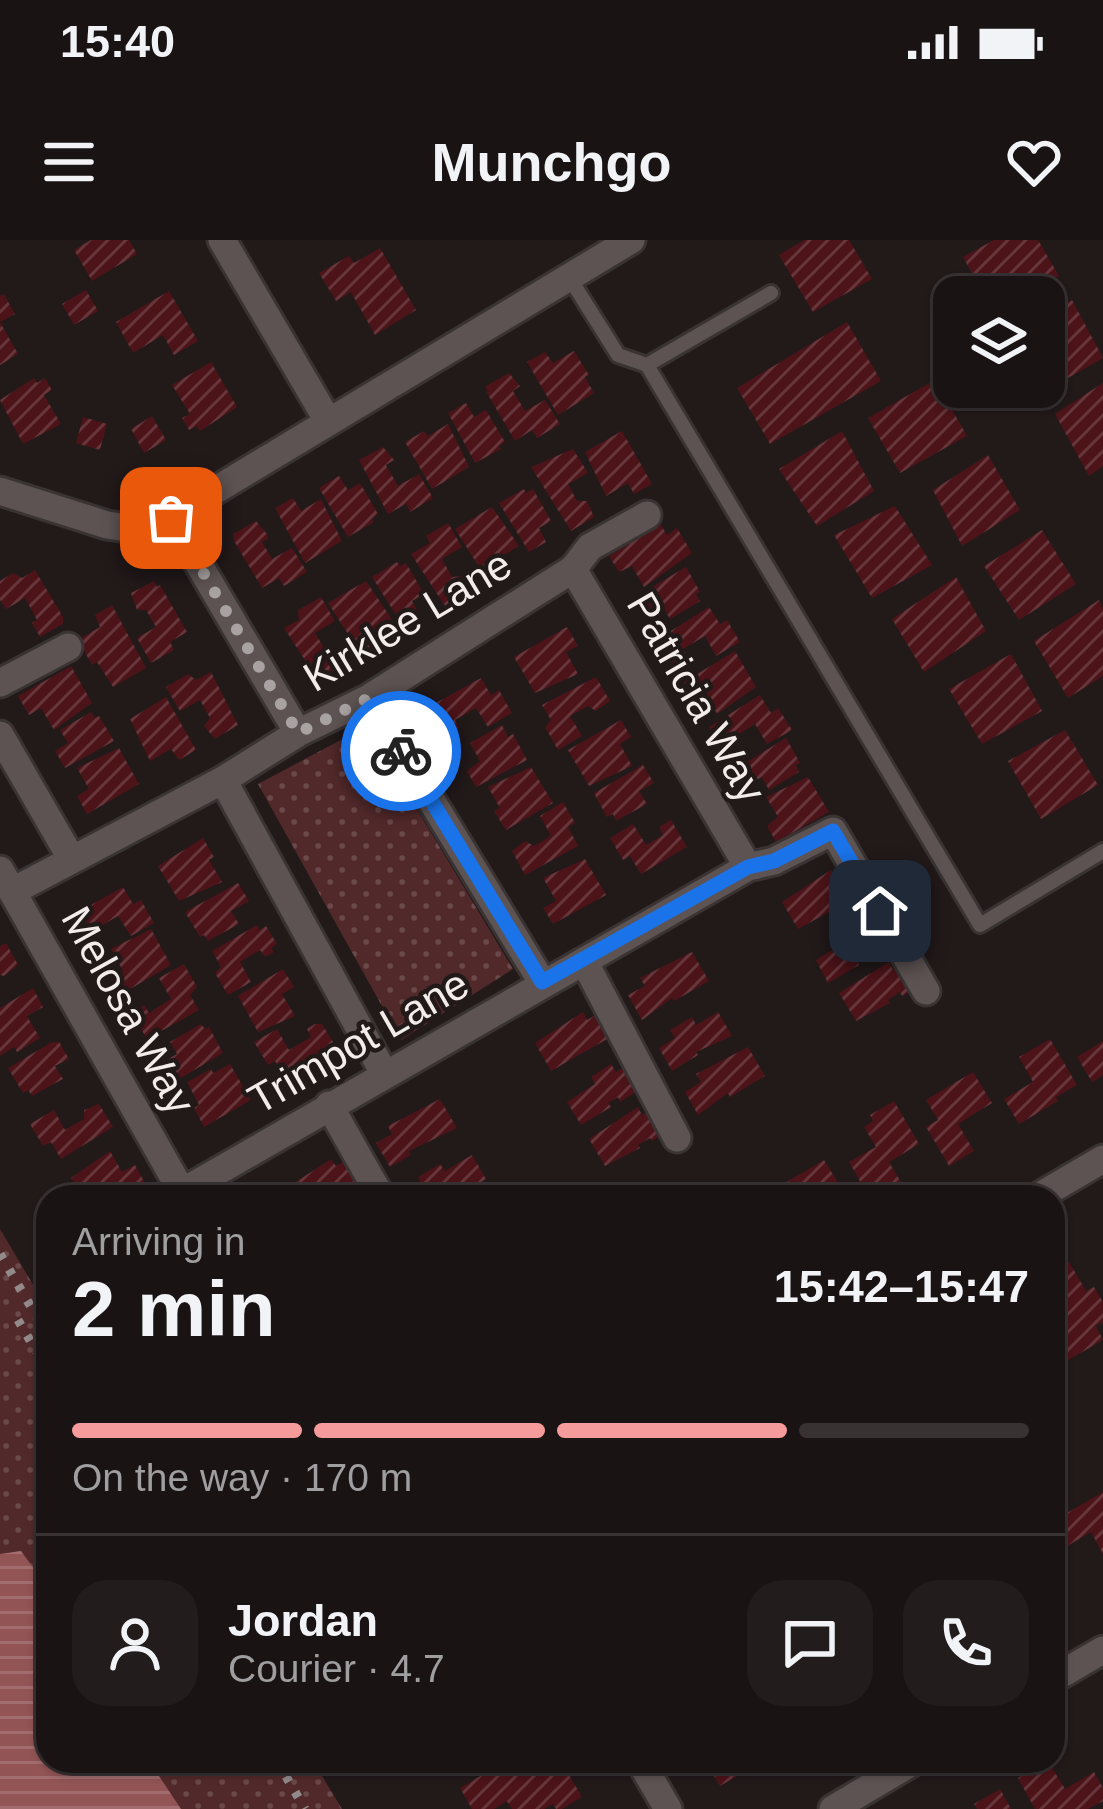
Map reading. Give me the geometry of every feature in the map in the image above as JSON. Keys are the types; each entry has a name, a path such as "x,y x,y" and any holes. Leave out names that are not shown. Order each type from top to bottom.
{"street":[{"path":"222,240 328,421"},
{"path":"0,491 107,525 133,529 171,518 631,240"},
{"name":"Kirklee Lane","path":"7,880 70,858 224,780 298,733 369,698 573,569 590,547 647,515"},
{"path":"171,518 298,733"},
{"name":"Patricia Way","path":"573,569 748,867"},
{"path":"0,683 68,647"},
{"path":"369,698 542,982"},
{"name":"Melosa Way","path":"0,735 70,858"},
{"path":"224,780 384,1073"},
{"name":"Trimpot Lane","path":"197,1185 748,867 774,861 833,831 926,991"},
{"name":"Melosa Way","path":"7,880 175,1185"},
{"path":"584,961 677,1138"},
{"path":"329,1105 374,1185"},
{"path":"1059,1185 1103,1160"},
{"path":"1065,1672 1103,1650"},
{"path":"647,1773 668,1809"},
{"path":"833,1809 894,1773"}],"lane":[{"path":"569,277 618,355 647,365 980,925 1103,850"},
{"path":"647,365 771,292"}],"shaded area":[{"path":"367,726 513,969 401,1040 258,784"},
{"path":"0,1229 36,1290 36,1773 320,1773 342,1809 0,1809"},
{"path":"21,1551 36,1572 36,1773 157,1773 181,1809 0,1809 0,1554"}],"building":[{"path":"91,240 129,240 137,254 92,281 74,250"},
{"path":"804,240 849,240 872,279 813,312 779,255"},
{"path":"994,240 1038,240 1059,276 973,276 963,257"},
{"path":"380,248 416,310 375,335 351,292 336,301 319,273 349,256 354,263"},
{"path":"86,290 98,311 74,325 62,304"},
{"path":"169,291 198,341 174,355 163,335 133,353 116,322"},
{"path":"4,294 15,314 0,322 0,296"},
{"path":"1072,300 1103,358 1065,380 1065,304"},
{"path":"0,322 18,354 0,365"},
{"path":"847,322 881,381 770,444 737,388"},
{"path":"574,351 594,393 558,415 527,362 545,352 553,363"},
{"path":"211,362 237,407 200,431 197,426 189,430 182,418 190,414 172,385"},
{"path":"509,373 520,386 513,391 525,411 545,400 560,424 537,438 532,430 515,441 486,386"},
{"path":"34,378 37,383 45,378 52,390 44,395 61,424 23,444 0,400"},
{"path":"933,381 933,408 951,408 967,436 900,473 868,418"},
{"path":"1103,383 1103,466 1089,476 1055,414"},
{"path":"466,403 474,417 486,410 505,442 475,463 448,413"},
{"path":"152,416 166,440 144,453 131,429"},
{"path":"83,417 107,424 100,450 76,443"},
{"path":"448,424 469,467 432,489 405,442"},
{"path":"622,431 652,484 634,494 628,483 606,496 585,452"},
{"path":"842,431 874,491 817,526 779,469"},
{"path":"383,447 394,460 386,465 398,486 419,474 433,498 410,512 406,504 388,514 359,460"},
{"path":"573,449 588,473 568,484 577,501 587,501 594,517 571,531 531,467"},
{"path":"988,455 1020,510 962,546 933,490"},
{"path":"339,476 348,490 360,483 378,514 374,522 348,537 319,488"},
{"path":"524,489 526,493 533,489 551,521 539,528 546,542 529,552 499,503"},
{"path":"293,498 301,511 321,499 342,541 305,563 275,508"},
{"path":"895,506 932,565 872,598 834,535"},
{"path":"492,507 519,546 499,558 505,571 488,581 455,529"},
{"path":"256,521 267,534 262,542 272,559 292,548 307,572 284,586 279,578 262,588 233,534"},
{"path":"448,523 462,547 442,559 452,577 462,576 468,592 445,606 411,554 430,543 426,536"},
{"path":"661,525 667,535 677,528 692,553 644,587 632,566 619,572 609,556"},
{"path":"1042,530 1076,584 1019,620 984,566"},
{"path":"397,562 400,566 406,563 424,594 412,601 420,616 403,626 372,577"},
{"path":"686,567 700,601 670,619 663,607 647,614 638,598 642,593"},
{"path":"35,570 63,617 63,624 40,637 25,598 6,609 0,600 0,581 13,573 22,578"},
{"path":"956,577 986,631 924,672 892,619"},
{"path":"154,581 187,632 170,642 174,650 151,663 137,638 156,627 146,610 137,610 131,593"},
{"path":"366,581 393,621 372,633 378,645 361,654 328,603"},
{"path":"321,597 335,621 315,633 326,651 334,649 341,666 318,680 284,628 299,620 298,610"},
{"path":"1099,600 1103,676 1068,698 1034,641"},
{"path":"112,605 146,668 113,687 97,662 92,665 78,640 100,627 95,615"},
{"path":"709,607 720,624 727,620 740,642 716,656 705,636 683,649 687,656 672,663 658,639"},
{"path":"567,627 578,646 566,652 578,674 535,693 514,657"},
{"path":"735,651 756,687 717,714 706,692 693,699 684,682"},
{"path":"1011,654 1042,711 982,744 949,689"},
{"path":"71,666 92,703 54,730 41,708 29,715 18,696"},
{"path":"211,672 238,725 215,739 204,726 210,718 200,700 180,711 166,687 188,674 196,680"},
{"path":"596,677 610,701 596,711 588,706 570,716 582,736 558,750 545,727 551,720 542,705"},
{"path":"481,678 491,695 499,690 512,713 488,727 476,708 455,720 459,728 445,734 431,710 434,704"},
{"path":"760,695 771,713 778,708 792,730 767,744 755,724 734,737 739,744 723,751 709,727"},
{"path":"166,697 196,750 179,760 171,749 150,761 130,719"},
{"path":"91,712 99,716 114,741 65,768 55,751 68,743 60,730"},
{"path":"621,720 631,737 620,744 632,766 589,786 568,750"},
{"path":"502,725 508,737 513,734 527,760 476,787 467,771 480,761 470,743"},
{"path":"1065,730 1098,785 1041,819 1008,761"},
{"path":"786,738 800,763 796,765 799,772 769,790 762,777 747,785 737,768"},
{"path":"119,748 139,784 87,814 77,796 89,789 77,768"},
{"path":"643,765 654,783 639,791 647,804 616,821 613,814 607,817 594,793"},
{"path":"531,767 553,803 506,830 494,811 500,808 488,787"},
{"path":"808,777 829,812 776,842 767,826 778,817 766,797"},
{"path":"563,802 575,823 568,827 578,846 525,875 512,851 525,841 534,846 551,836 540,816"},
{"path":"671,820 687,847 641,874 630,856 623,860 610,838 633,824 646,845 663,835 659,827"},
{"path":"203,838 222,882 179,901 158,866"},
{"path":"585,859 606,895 553,924 543,908 556,901 543,878"},
{"path":"852,869 866,892 798,929 782,902 831,870 836,878"},
{"path":"238,883 249,901 231,911 239,924 208,941 200,937 185,912"},
{"path":"123,887 133,904 141,900 154,923 131,936 118,916 101,926 101,936 86,943 71,916"},
{"path":"882,920 895,944 857,961 859,965 828,983 816,960 843,943 838,935 861,922 865,929"},
{"path":"257,925 259,930 266,926 277,944 271,948 274,952 265,957 260,950 240,962 251,982 228,995 215,973 221,967 212,951"},
{"path":"151,929 171,965 120,995 111,978 123,971 111,949"},
{"path":"6,943 18,965 4,976 0,975 0,946"},
{"path":"692,952 709,981 672,998 642,1020 628,995 645,986 640,978"},
{"path":"889,962 893,970 907,962 921,985 902,996 900,992 890,1003 856,1021 839,993"},
{"path":"184,964 197,987 190,995 199,1010 147,1039 132,1014 144,1005 149,1013 171,999 159,978"},
{"path":"283,969 294,987 282,994 295,1016 258,1032 238,996"},
{"path":"33,988 43,1007 27,1016 40,1038 0,1056 0,1008"},
{"path":"603,1011 616,1034 551,1071 535,1043 583,1012 587,1020"},
{"path":"718,1012 732,1036 696,1052 672,1071 659,1048 675,1038 670,1030 692,1017 696,1025"},
{"path":"201,1024 209,1027 223,1053 174,1082 163,1062 177,1054 170,1042"},
{"path":"322,1024 336,1047 285,1078 275,1061 268,1065 254,1042 277,1029 289,1050 311,1037 307,1029"},
{"path":"1050,1039 1077,1085 1019,1124 1004,1099 1033,1082 1019,1057"},
{"path":"1103,1041 1103,1075 1092,1082 1077,1057"},
{"path":"59,1042 69,1059 55,1066 63,1079 32,1096 28,1090 23,1093 8,1068"},
{"path":"748,1047 765,1076 730,1097 728,1093 698,1115 685,1092 701,1082 696,1074"},
{"path":"632,1062 647,1085 620,1102 618,1097 608,1103 611,1107 581,1125 567,1102 595,1084 591,1077 611,1064 616,1072"},
{"path":"230,1064 251,1100 204,1127 187,1082"},
{"path":"973,1072 992,1103 958,1124 974,1151 949,1166 926,1127 938,1120 926,1100"},
{"path":"440,1099 457,1128 409,1151 411,1155 390,1167 376,1143 392,1134 388,1126"},
{"path":"894,1101 919,1144 889,1162 902,1185 862,1185 849,1162 876,1147 864,1127 873,1121 870,1115"},
{"path":"99,1104 113,1127 61,1159 51,1142 43,1146 30,1124 54,1110 65,1130 84,1119 84,1110"},
{"path":"658,1105 672,1129 605,1166 589,1139 638,1107 642,1115"},
{"path":"110,1151 122,1172 135,1165 145,1183 75,1185 71,1178"},
{"path":"472,1155 486,1179 476,1185 422,1185 418,1177 440,1164 445,1171"},
{"path":"352,1157 366,1181 359,1185 291,1185 331,1159 336,1166"},
{"path":"824,1160 840,1185 781,1185"},
{"path":"1069,1262 1086,1291 1094,1287 1103,1302 1103,1322 1096,1326 1103,1340 1065,1362 1065,1264"},
{"path":"1103,1492 1103,1554 1091,1532 1065,1547 1065,1514"},
{"path":"1094,1772 1103,1788 1103,1801 1088,1809 1035,1809 1018,1778 1027,1773 1055,1773 1065,1789"},
{"path":"486,1773 568,1773 582,1797 562,1809 553,1804 544,1809 512,1809 507,1801 494,1809 472,1809 460,1788"},
{"path":"712,1773 743,1773 720,1786"},
{"path":"1000,1789 1011,1809 977,1809 974,1804"}],"railway":[{"path":"0,1254 36,1316"},
{"path":"18,1320 36,1351"},
{"path":"284,1773 305,1809"}],"way so far":[{"path":"171,518 298,733 369,698 401,751"}],"route":[{"path":"401,751 542,982 748,867 774,861 833,831 880,911"}]}
